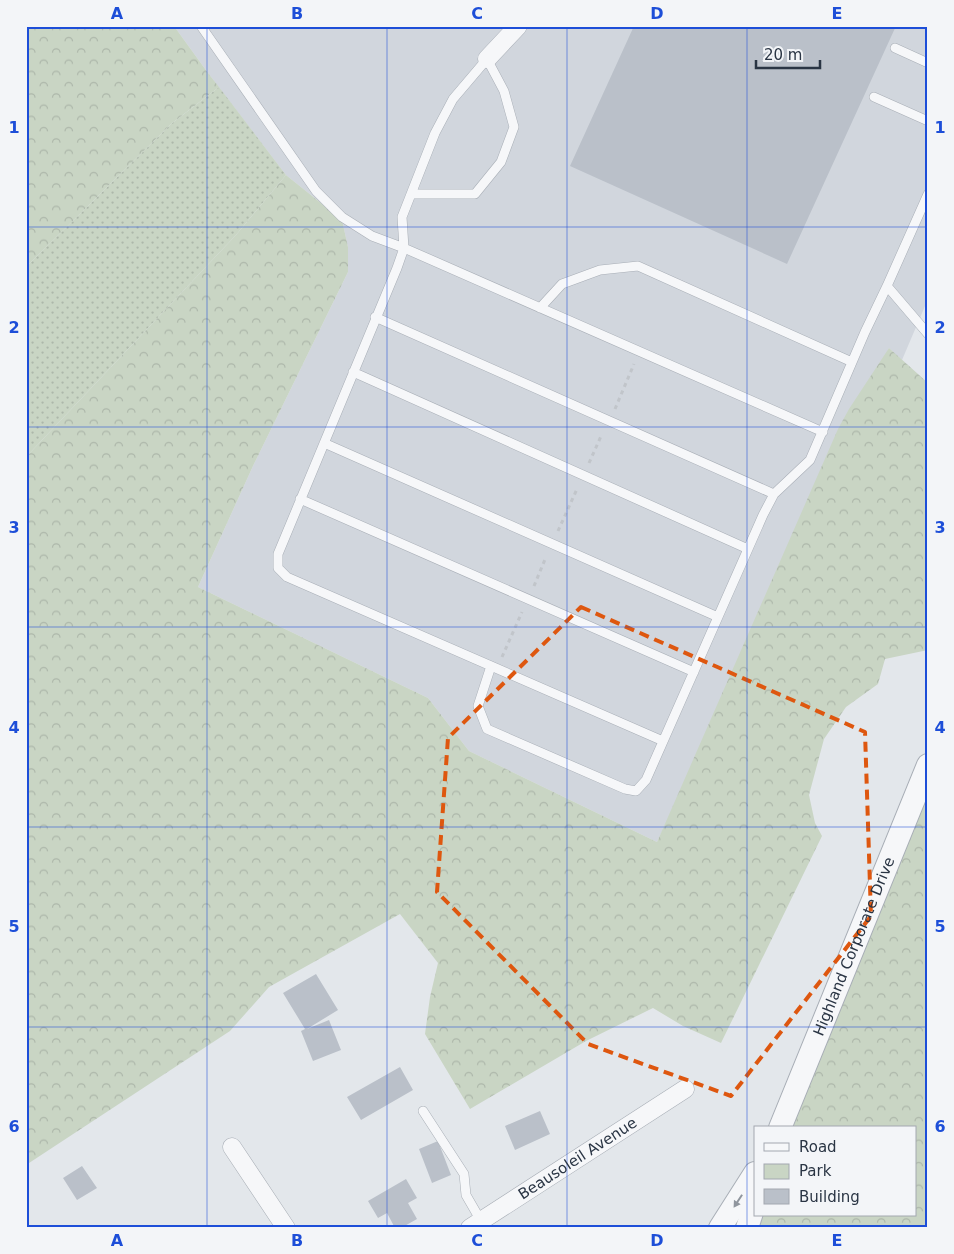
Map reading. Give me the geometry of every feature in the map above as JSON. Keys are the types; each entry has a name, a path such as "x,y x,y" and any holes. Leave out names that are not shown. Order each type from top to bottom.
{"street":[{"path":"487,59 518,26"},
{"name":"Highland Corporate Drive","path":"781,1126 928,765"},
{"name":"Beausoleil Avenue","path":"476,1224 685,1089"},
{"path":"232,1147 286,1228"},
{"path":"720,1228 754,1175"},
{"path":"747,1228 754,1206"}],"lane":[{"path":"201,26 316,191 342,217 372,236 404,248 823,432"},
{"path":"895,48 928,62"},
{"path":"411,194 475,194 502,162 514,127 504,91 487,59 448,108 435,134 411,194 402,217 404,248 276,559 278,568 283,574 663,741"},
{"path":"874,97 928,121"},
{"path":"494,667 478,706 487,729 625,789 636,791 646,780 774,494 810,460 928,194"},
{"path":"540,308 562,284 600,270 638,266 852,362"},
{"path":"887,286 928,334"},
{"path":"376,317 774,494"},
{"path":"353,372 748,549"},
{"path":"324,444 718,617"},
{"path":"300,499 694,672"},
{"path":"423,1111 464,1174 466,1195 476,1224"}],"path":[{"path":"494,667 528,599 609,421 638,351"}],"highlighted area":[{"path":"581,607 865,732 871,916 731,1096 588,1044 437,892 448,738"}],"shaded area":[{"path":"174,26 928,26 928,299 902,360 889,348 657,842 469,751 428,698 198,587 253,466 348,272 348,247 342,220 286,175"}],"green space":[{"path":"26,26 174,26 219,87 171,124 26,267"},
{"path":"219,87 286,175 236,235 26,457 26,267 171,124"},
{"path":"286,175 342,220 348,247 348,272 253,466 198,587 428,698 469,751 657,842 838,429 889,348 928,383 928,650 885,659 878,684 846,707 824,739 809,795 815,823 822,836 721,1043 683,1026 653,1008 586,1041 470,1109 425,1034 430,997 438,963 400,914 269,987 230,1031 26,1165 26,457 236,235"},
{"path":"928,764 928,1228 737,1228 754,1216 916,1216 916,1126 779,1126"}],"building":[{"path":"634,26 896,26 787,264 570,166"},
{"path":"316,974 338,1010 307,1029 329,1020 341,1050 313,1061 301,1031 305,1029 283,993"},
{"path":"400,1067 413,1090 361,1120 347,1097"},
{"path":"540,1111 550,1134 515,1150 505,1126"},
{"path":"438,1141 451,1175 432,1183 419,1149"},
{"path":"82,1166 97,1188 77,1200 63,1178"},
{"path":"406,1179 417,1198 408,1203 417,1219 401,1228 395,1228 387,1213 378,1218 368,1201"}]}
